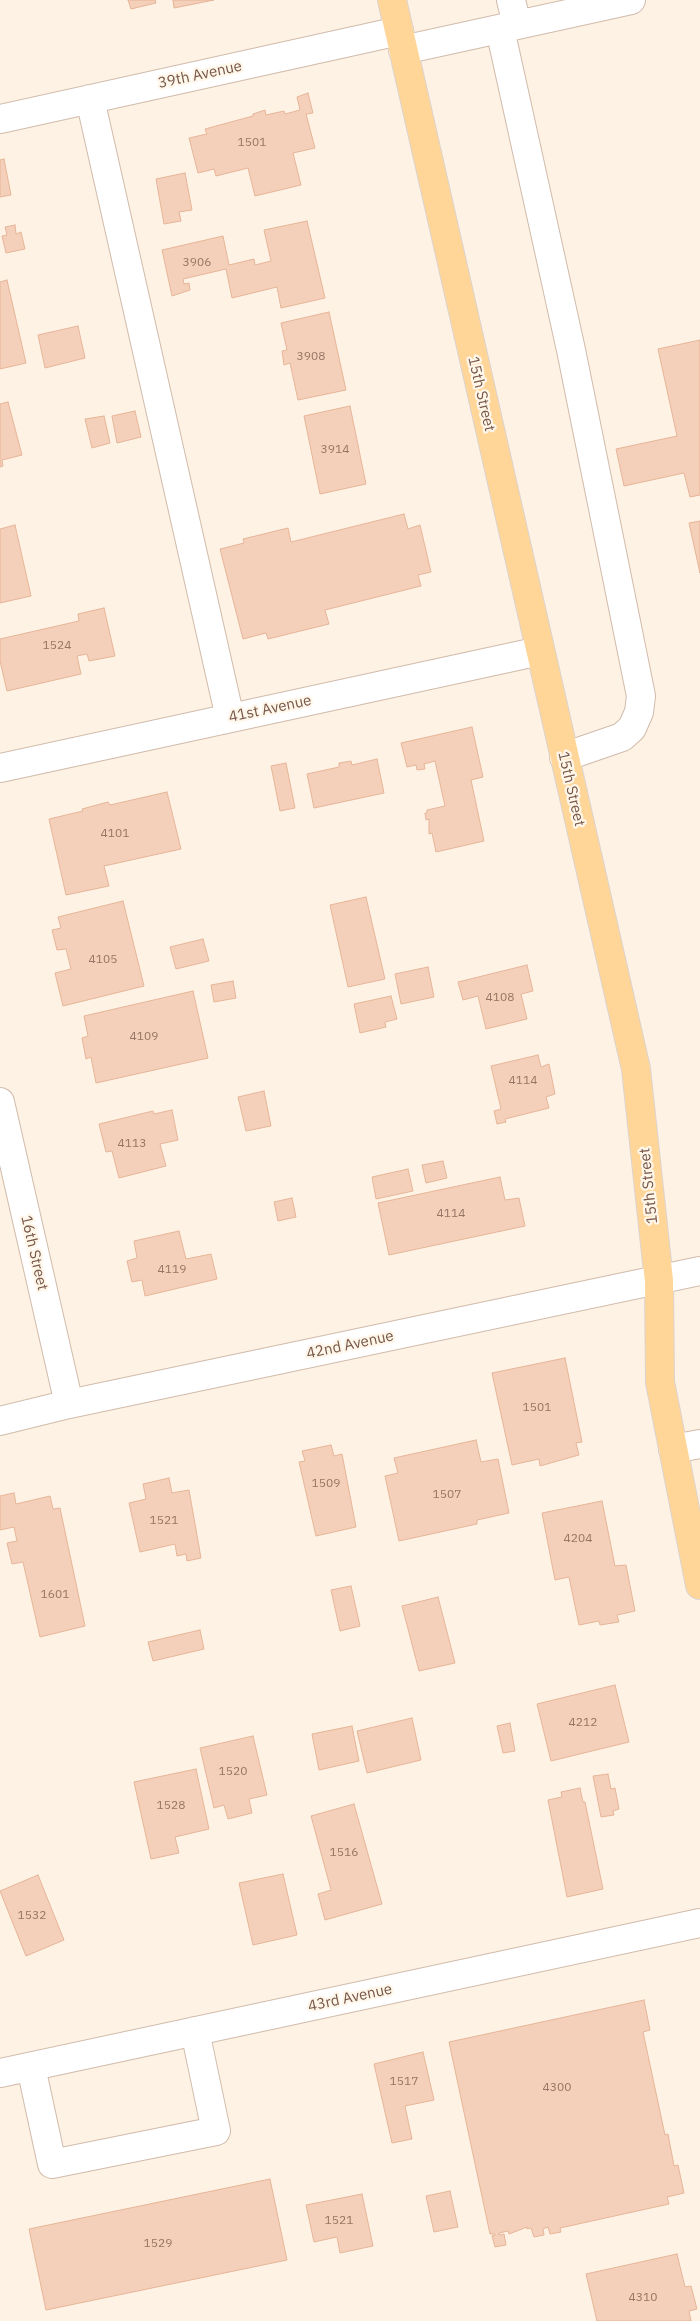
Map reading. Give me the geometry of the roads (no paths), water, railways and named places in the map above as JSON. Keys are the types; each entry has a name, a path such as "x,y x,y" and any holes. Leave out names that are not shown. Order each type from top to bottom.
{"main road":[{"name":"15th Street","path":"392,0 636,1069 659,1281 660,1382 700,1585"}],"street":[{"name":"39th Avenue","path":"0,118 509,18 632,0"},
{"path":"509,18 571,350 641,696 639,712 632,728 622,737 564,757"},
{"path":"90,99 230,718"},
{"name":"41st Avenue","path":"0,768 540,651"},
{"name":"16th Street","path":"0,1102 69,1404"},
{"name":"42nd Avenue","path":"0,1421 69,1404 700,1271"},
{"path":"673,1450 700,1444"},
{"name":"43rd Avenue","path":"0,2073 700,1923"},
{"path":"31,2066 52,2164 216,2131 195,2031"}]}
